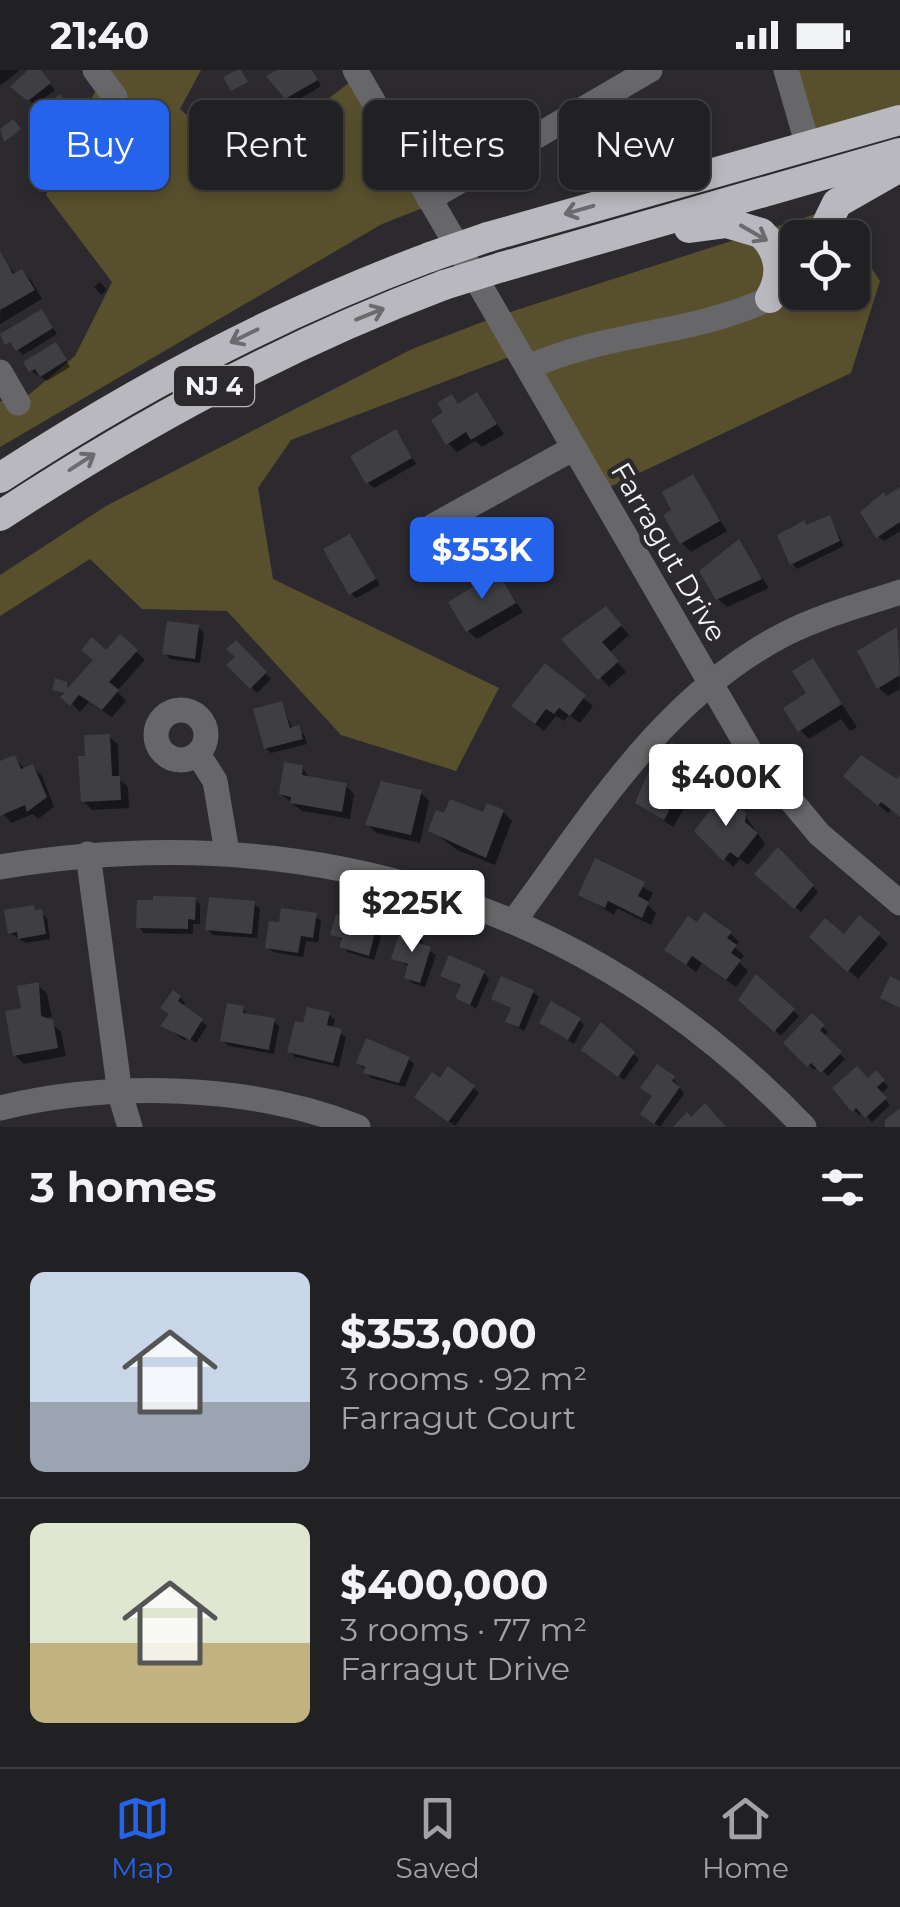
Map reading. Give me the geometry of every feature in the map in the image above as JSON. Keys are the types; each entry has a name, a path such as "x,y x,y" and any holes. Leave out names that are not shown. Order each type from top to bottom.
{"highway":[{"name":"NJ 4","path":"0,478 188,364 290,314 430,257 900,120"},
{"name":"NJ 4","path":"0,516 200,393 349,322 502,266 900,153"},
{"path":"828,220 837,202 900,166"},
{"path":"590,240 716,224 744,225 760,233 776,254 778,282 770,298"},
{"path":"770,298 780,292"}],"street":[{"path":"94,70 115,96"},
{"name":"Farragut Drive","path":"355,70 710,684 782,794 819,834 900,902"},
{"path":"429,198 650,70"},
{"path":"786,70 808,146"},
{"path":"528,368 562,354 730,315 770,298"},
{"path":"0,372 18,403"},
{"path":"433,526 574,448"},
{"path":"514,921 633,758 710,684 787,633 900,592"},
{"path":"198,754 215,781 227,852"},
{"path":"0,867 88,854 227,852 352,869 411,884 514,921 604,967 716,1043 804,1127"},
{"path":"88,854 120,1094 130,1127"},
{"path":"0,1108 39,1099 120,1094 250,1098 290,1104 358,1127"}],"shaded area":[{"path":"95,70 201,70 180,109 189,117 189,190 343,190 343,100 327,100 358,76 372,100 363,100 363,190 425,190 433,204 382,224 0,447 0,401 19,403 75,356 112,282 46,195 48,190 169,190 169,100 91,100 101,79"},
{"path":"786,70 900,70 900,120 808,146"},
{"path":"831,209 839,220 797,220"},
{"path":"780,225 780,310 870,310 870,266 880,281 851,373 599,492 520,353 291,440 258,488 273,579 499,688 456,771 341,735 227,611 142,609 90,559 0,616 0,575 106,506 412,349 498,316"}],"building":[{"path":"28,70 41,70 51,83 28,101 10,87"},
{"path":"237,70 248,82 231,91 223,77"},
{"path":"277,70 312,70 318,80 285,99 266,76"},
{"path":"13,119 21,129 4,142 0,129"},
{"path":"0,251 13,274 22,269 35,290 0,310"},
{"path":"42,309 53,328 16,351 10,342 5,345 0,334"},
{"path":"56,342 67,360 40,377 35,369 29,372 23,362"},
{"path":"477,392 497,424 471,440 466,432 446,445 431,420 443,412 437,403 452,394 458,404"},
{"path":"396,429 412,458 366,484 350,456"},
{"path":"693,474 720,521 680,544 663,515 671,510 662,492"},
{"path":"900,487 900,522 876,538 860,512 884,492 886,496"},
{"path":"830,515 840,541 790,565 777,535 805,520 806,525"},
{"path":"350,534 376,579 349,595 323,549"},
{"path":"739,539 762,579 716,600 699,571"},
{"path":"498,572 516,603 466,632 448,602"},
{"path":"606,606 622,625 602,642 619,661 598,680 561,639"},
{"path":"167,621 199,625 195,659 162,654"},
{"path":"897,627 900,675 877,689 857,651"},
{"path":"120,634 138,650 109,682 119,690 102,710 79,695 70,706 60,697 64,693 52,690 55,678 67,682 67,689 93,660 81,650 92,637 106,650"},
{"path":"236,640 267,672 250,689 226,665 235,657 226,649"},
{"path":"813,658 842,704 798,732 783,708 806,693 792,671"},
{"path":"545,663 586,695 570,716 559,708 554,714 546,709 535,724 511,706"},
{"path":"282,701 290,728 299,725 303,739 264,749 253,709"},
{"path":"110,734 112,776 120,776 121,800 81,802 78,756 85,756 84,735"},
{"path":"671,742 699,758 664,820 635,803 654,759 659,762"},
{"path":"15,755 21,769 33,764 47,797 27,812 25,805 0,816 0,761"},
{"path":"861,755 897,779 900,775 900,817 881,802 878,806 843,776"},
{"path":"284,762 303,765 302,775 347,783 342,812 290,803 291,797 279,794"},
{"path":"381,781 422,790 411,835 365,825"},
{"path":"723,794 746,813 745,822 758,833 738,858 730,852 723,861 694,831"},
{"path":"450,799 483,812 487,803 504,810 486,858 428,831 436,810 444,813"},
{"path":"778,847 814,885 794,909 754,874"},
{"path":"595,858 645,882 638,896 649,902 642,918 608,901 605,908 578,895"},
{"path":"153,896 196,897 195,920 188,919 188,929 136,928 137,900 153,900"},
{"path":"209,897 255,901 252,934 205,930"},
{"path":"34,905 35,910 42,909 46,934 18,939 17,932 8,934 4,910"},
{"path":"281,908 317,913 313,938 301,936 298,953 265,948 269,921 279,922"},
{"path":"704,912 732,932 727,938 737,945 731,953 741,960 726,980 692,956 686,965 664,950 688,916 697,922"},
{"path":"336,914 376,929 369,956 339,947 342,938 330,935"},
{"path":"859,915 881,933 847,972 809,937 825,918 844,934"},
{"path":"400,931 421,934 419,943 431,947 420,983 404,978 408,964 391,959"},
{"path":"449,955 485,971 470,1005 455,998 461,985 440,976"},
{"path":"756,974 795,1009 774,1032 738,1000"},
{"path":"501,976 534,990 519,1027 505,1022 511,1008 491,999"},
{"path":"890,976 900,981 900,1008 880,998"},
{"path":"39,982 41,1016 53,1020 58,1048 13,1056 5,1011 21,1008 17,986"},
{"path":"173,990 181,996 178,1001 203,1019 190,1040 160,1026 169,1014 160,1008"},
{"path":"551,1001 581,1018 568,1040 539,1023"},
{"path":"227,1003 244,1006 243,1013 275,1018 269,1050 220,1041"},
{"path":"307,1007 330,1012 327,1025 342,1029 333,1063 287,1052 295,1021 303,1023"},
{"path":"812,1013 825,1025 820,1030 842,1052 821,1073 811,1063 807,1067 783,1043"},
{"path":"601,1022 635,1052 618,1077 581,1050"},
{"path":"366,1038 410,1057 399,1083 363,1073 365,1067 356,1063"},
{"path":"657,1064 675,1076 672,1081 680,1087 654,1124 640,1114 652,1096 640,1088"},
{"path":"448,1066 475,1086 448,1122 414,1097 432,1072 440,1078"},
{"path":"857,1066 868,1078 876,1070 885,1080 877,1087 887,1098 865,1118 856,1108 852,1112 832,1088"},
{"path":"705,1103 726,1127 673,1127 687,1112 691,1117"},
{"path":"900,1108 900,1127 885,1127 885,1120"}]}
